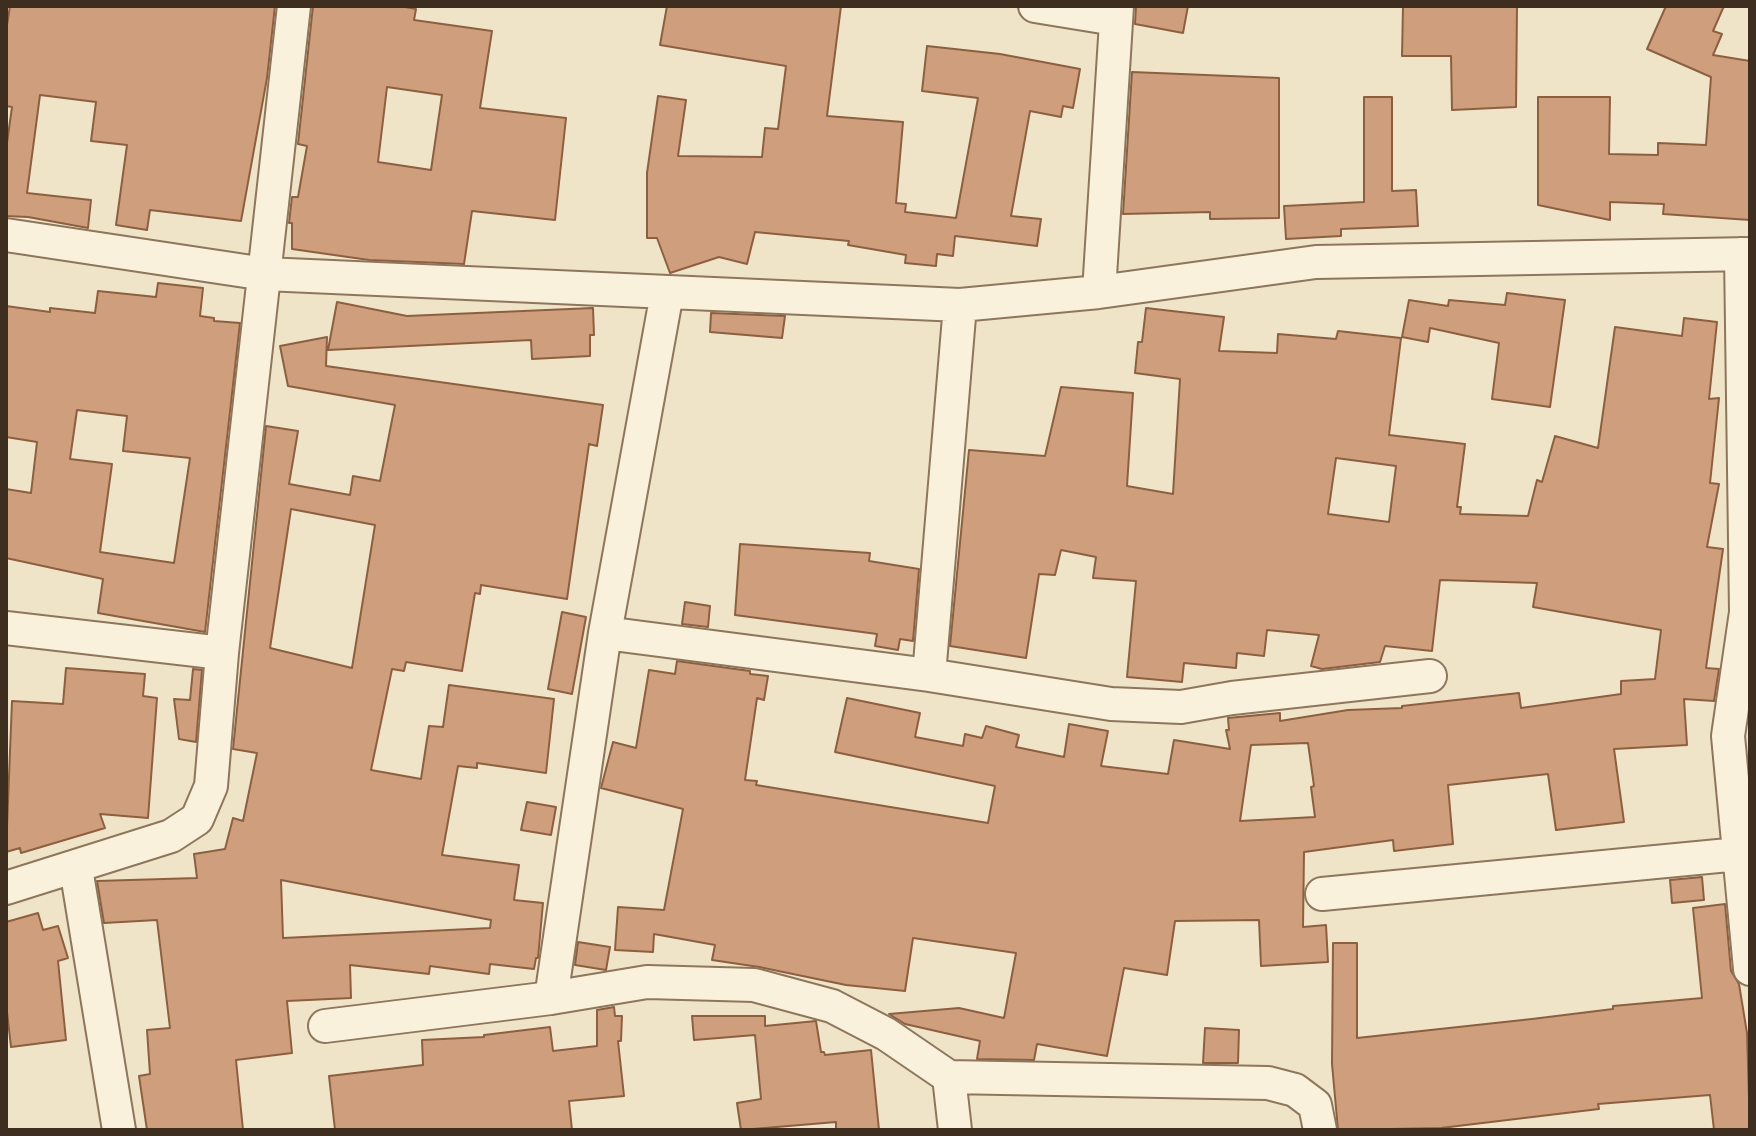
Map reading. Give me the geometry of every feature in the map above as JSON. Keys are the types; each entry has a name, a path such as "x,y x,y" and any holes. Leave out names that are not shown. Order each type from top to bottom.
{"street":[{"path":"6,888 171,836 197,819 211,786 222,653 294,6"},
{"path":"1035,6 1116,13 1099,292"},
{"path":"6,235 265,274 960,305 1099,292 1316,262 1746,254 1746,612 1743,669 1728,736 1750,969"},
{"path":"551,998 605,633 667,293"},
{"path":"929,675 960,305"},
{"path":"6,628 222,653"},
{"path":"605,633 929,675 1111,704 1181,707 1232,698 1430,676"},
{"path":"1322,894 1739,854"},
{"path":"76,868 119,1130"},
{"path":"325,1026 551,998 647,982 754,985 832,1006 886,1034 949,1077 1268,1083 1295,1090 1315,1105 1320,1130"},
{"path":"949,1077 955,1130"}],"building":[{"path":"10,6 275,6 267,78 241,221 150,210 147,230 116,225 127,145 91,141 96,102 40,95 27,193 91,200 88,228 6,216 6,150 12,107 6,106 6,31"},
{"path":"313,6 400,6 416,9 414,20 492,31 480,108 566,118 555,220 472,211 464,264 369,260 292,249 292,223 289,223 292,197 298,197 307,146 298,144","holes":["387,87 442,95 431,170 378,162"]},
{"path":"667,6 841,6 827,116 903,122 896,203 906,204 905,212 956,218 978,98 922,91 927,46 1000,54 1080,69 1073,108 1063,106 1061,117 1030,111 1011,216 1041,219 1037,246 955,236 953,256 937,254 936,266 905,263 906,255 848,245 849,241 755,232 747,264 719,257 670,273 657,238 647,238 647,173 658,96 686,100 678,156 762,157 765,128 778,129 786,66 660,45"},
{"path":"1136,6 1188,6 1183,33 1135,24"},
{"path":"1403,6 1517,6 1516,107 1452,110 1451,56 1402,56"},
{"path":"1666,6 1724,6 1713,31 1722,34 1713,55 1750,61 1750,220 1663,214 1664,204 1610,202 1610,220 1538,205 1538,97 1610,97 1609,154 1658,155 1658,143 1706,145 1711,77 1647,49"},
{"path":"1132,72 1279,78 1279,218 1210,219 1210,212 1123,214"},
{"path":"1364,97 1392,97 1392,191 1416,190 1418,226 1341,229 1341,236 1286,239 1284,206 1364,202"},
{"path":"158,283 203,288 200,316 214,318 214,321 240,323 205,632 98,613 103,579 6,558 6,489 31,493 37,442 6,437 6,306 50,312 50,308 95,313 98,291 156,297","holes":["77,410 127,416 123,451 190,458 174,563 100,552 112,464 70,459"]},
{"path":"1507,293 1565,300 1550,407 1492,399 1499,343 1430,328 1428,342 1402,337 1409,300 1448,306 1449,300 1505,305"},
{"path":"337,302 407,316 593,308 594,335 590,335 590,356 532,359 531,340 328,350"},
{"path":"1146,308 1224,317 1219,351 1277,353 1278,334 1336,339 1338,331 1401,338 1389,435 1465,444 1457,507 1461,507 1460,514 1528,516 1537,480 1542,482 1555,436 1598,448 1615,327 1682,336 1684,318 1717,322 1709,399 1719,398 1710,483 1719,484 1707,547 1723,549 1706,668 1719,669 1714,701 1684,699 1687,745 1614,749 1624,822 1556,830 1548,774 1448,785 1453,844 1394,851 1393,840 1304,852 1303,927 1326,925 1328,962 1261,966 1259,920 1175,921 1167,975 1124,968 1107,1056 1037,1044 1034,1060 977,1059 980,1041 905,1024 889,1014 959,1008 1004,1018 1016,953 913,938 905,991 846,985 712,960 715,945 654,934 653,952 615,950 618,907 664,910 683,809 601,788 613,742 636,748 649,670 675,674 677,661 768,676 764,700 757,698 745,780 757,781 756,785 988,823 995,786 835,752 847,698 920,713 915,737 963,746 965,734 982,738 986,726 1019,735 1016,747 1064,757 1069,724 1108,731 1101,766 1168,774 1174,740 1230,749 1226,730 1229,730 1228,718 1280,713 1280,721 1348,710 1402,708 1519,693 1521,708 1621,694 1621,681 1655,679 1661,630 1533,607 1537,583 1440,580 1432,651 1385,646 1380,662 1322,669 1311,666 1319,635 1267,630 1264,656 1237,653 1236,668 1184,663 1182,682 1127,677 1136,581 1093,578 1096,557 1061,550 1055,575 1039,574 1026,658 950,646 969,450 1045,456 1061,387 1133,393 1127,486 1173,494 1180,379 1135,373 1138,342 1142,342","holes":["1336,458 1396,466 1389,522 1328,514","1308,743 1315,817 1240,821 1251,745"]},
{"path":"711,313 785,316 782,338 710,332"},
{"path":"327,337 326,366 603,405 597,446 589,444 567,599 481,585 480,594 475,593 462,671 406,662 404,671 392,669 371,770 421,779 429,726 443,727 449,685 554,699 546,773 477,763 477,768 458,766 442,855 519,865 514,900 543,903 538,958 534,969 490,964 489,974 430,966 429,974 350,965 351,998 287,1001 292,1053 236,1060 243,1130 147,1130 139,1076 150,1074 147,1030 170,1028 157,920 104,923 97,881 197,878 194,854 225,849 233,818 243,821 257,753 233,749 266,426 298,431 289,484 350,495 353,476 380,481 395,405 288,386 280,346","holes":["291,509 375,525 352,668 270,648","281,880 491,920 490,928 283,938"]},
{"path":"740,544 870,553 869,561 919,569 913,641 900,639 898,650 875,646 877,634 735,615"},
{"path":"685,602 710,606 708,627 682,624"},
{"path":"562,612 586,617 572,694 548,689"},
{"path":"66,668 145,674 143,696 157,698 148,818 100,814 105,828 21,853 20,848 6,852 12,701 63,704"},
{"path":"193,669 202,670 196,742 179,739 174,699 190,700"},
{"path":"527,802 556,807 551,835 521,830"},
{"path":"1702,877 1704,900 1672,903 1670,880"},
{"path":"1725,904 1731,971 1739,984 1747,1033 1750,1130 1714,1130 1710,1095 1598,1104 1599,1109 1441,1128 1338,1130 1332,1064 1333,943 1357,943 1357,1038 1702,998 1693,908"},
{"path":"38,913 43,930 58,926 68,958 58,961 66,1040 11,1047 6,1003 6,922"},
{"path":"578,942 610,947 606,970 575,965"},
{"path":"614,1007 615,1016 622,1016 621,1041 618,1041 624,1096 569,1101 572,1130 335,1130 329,1076 423,1065 422,1040 484,1037 550,1027 553,1051 597,1046 597,1010"},
{"path":"692,1016 765,1016 765,1026 816,1021 821,1052 825,1055 871,1050 879,1130 836,1130 836,1122 741,1130 737,1103 761,1099 755,1035 694,1040"},
{"path":"1205,1028 1239,1030 1238,1063 1203,1063"}]}
